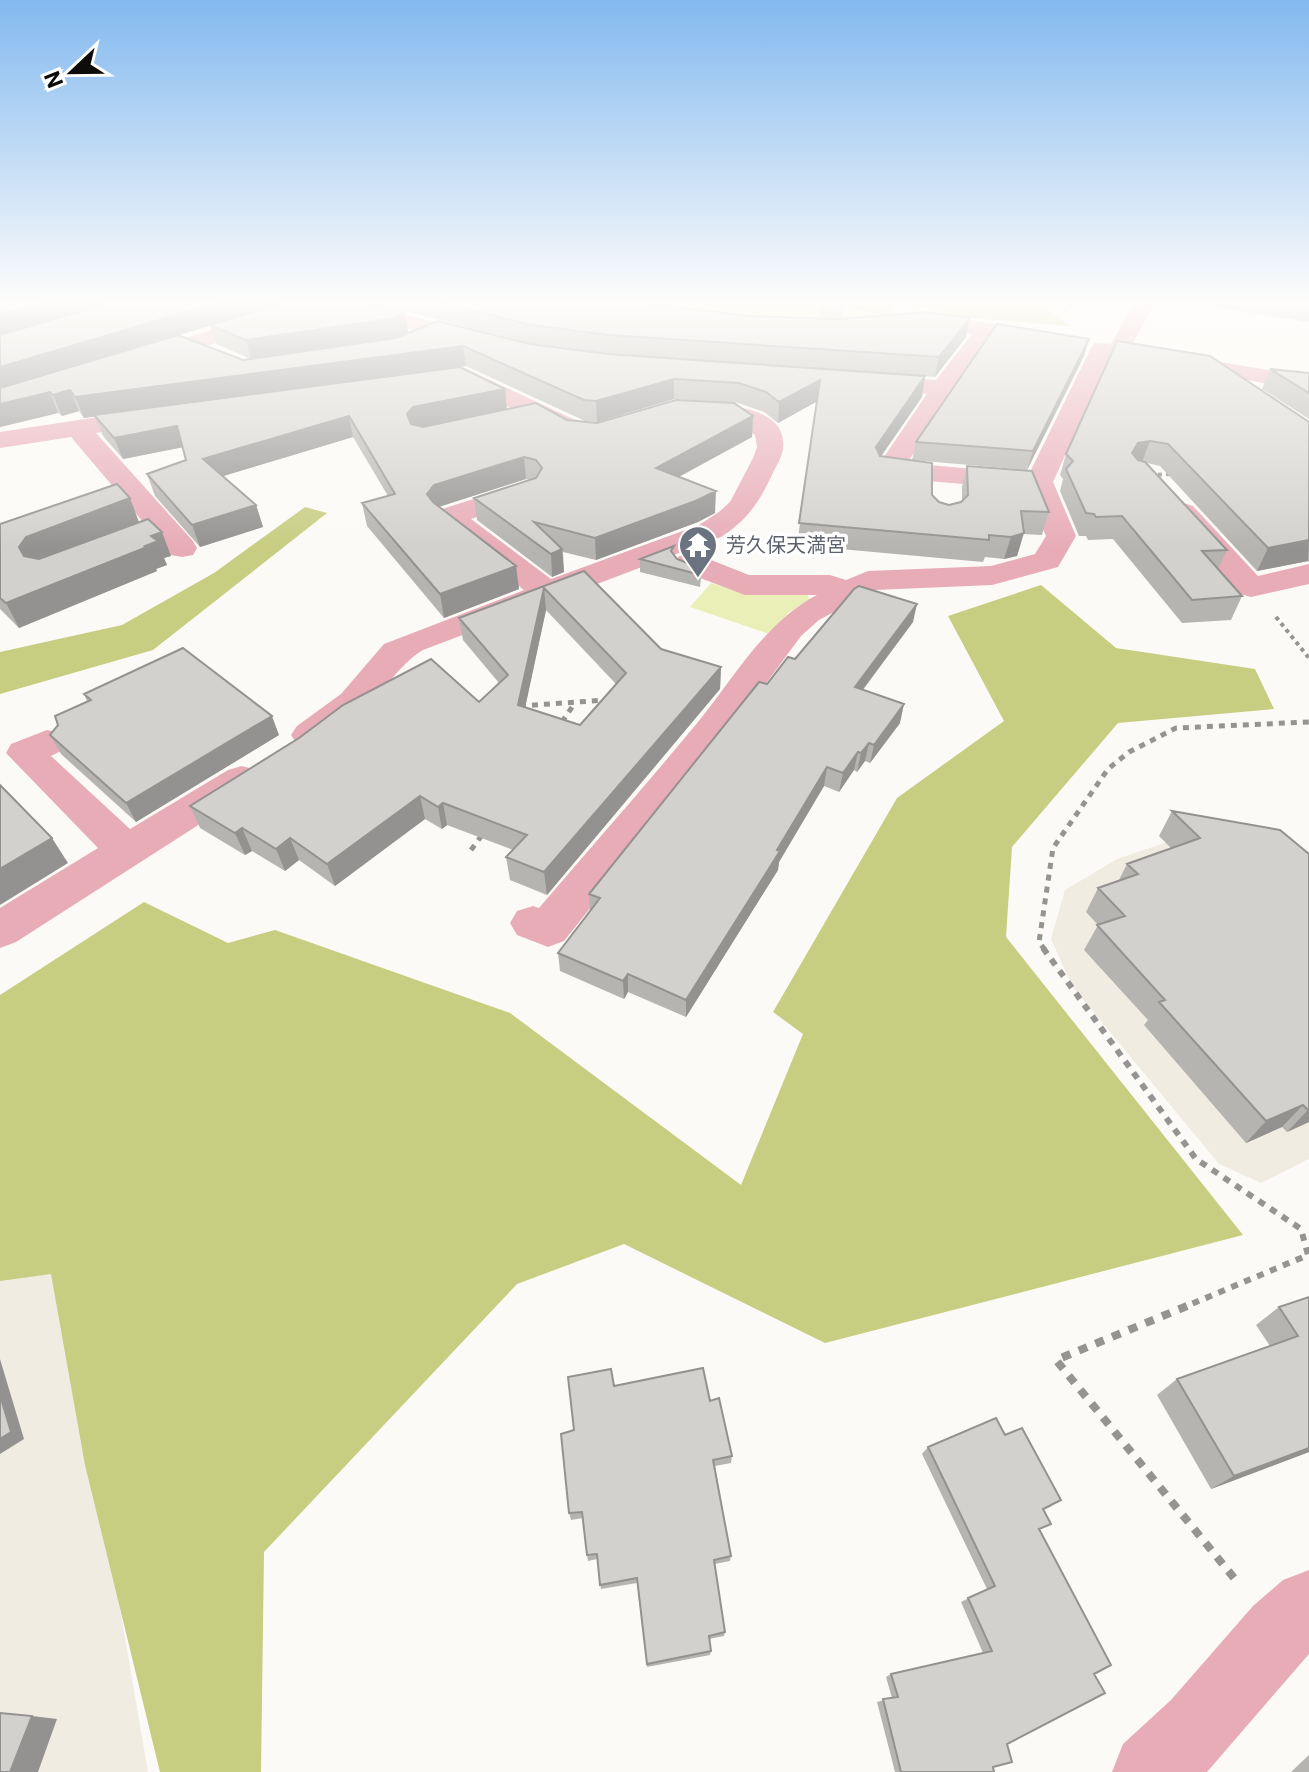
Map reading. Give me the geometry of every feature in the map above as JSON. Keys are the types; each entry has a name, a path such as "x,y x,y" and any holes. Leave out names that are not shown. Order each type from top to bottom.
{"street":[{"path":"481,384 579,432 598,433"},
{"path":"885,384 943,388"},
{"path":"946,384 889,470 945,488 1044,482"},
{"path":"533,923 548,929 694,724 807,613 868,581 992,575 1047,560 1061,536 1044,482 1106,384"},
{"path":"1232,384 1262,404"},
{"path":"498,422 543,415 567,399"},
{"path":"0,930 272,760 354,702 396,651 710,531 739,514 770,448 766,430 754,420 737,414 674,410"},
{"path":"0,440 182,413"},
{"path":"77,428 160,537"},
{"path":"1161,474 1251,587 1309,574"},
{"path":"527,491 441,510 547,592"},
{"path":"690,563 745,585 830,585 849,591"},
{"path":"47,742 25,753 127,851"},
{"path":"1151,1772 1198,1727 1294,1619"}],"path":[{"path":"510,705 527,707 606,700 694,724"},
{"path":"560,724 575,702"},
{"path":"1294,1619 1056,1360 1308,1255 1301,1229 1196,1159 1039,942 1053,848 1108,769 1129,752 1176,728 1309,722"},
{"path":"471,850 488,827"}],"shaded area":[{"path":"1215,826 1309,851 1309,1159 1261,1183 1219,1164 1072,986 1051,939 1065,890 1117,859"},
{"path":"60,1259 148,1772 0,1772 0,1266"}],"green space":[{"path":"305,507 327,513 153,650 0,694 0,652 122,625 214,573"},
{"path":"711,583 743,593 806,593 810,599 788,613 772,635 690,607"},
{"path":"1041,585 1116,648 1255,669 1274,709 1118,723 1012,847 1006,937 1243,1235 825,1343 624,1244 517,1284 264,1552 261,1772 160,1772 85,1465 51,1274 0,1281 0,995 144,902 228,943 275,930 510,1013 741,1185 803,1034 773,1012 897,798 1004,721 948,616"}],"building":[{"path":"14,384 176,384 75,397 70,390 53,395 50,392 0,404 0,388"},
{"path":"333,384 494,384 505,389 413,407 407,414 411,424 423,427 536,403 567,420 597,423 676,400 734,403 753,416 656,468 716,491 595,538 534,522 562,549 551,554 474,498 536,478 542,468 536,460 524,457 434,485 427,494 433,502 516,566 440,594 362,503 395,494 349,416 203,459 256,505 192,525 147,474 186,460 177,426 114,438 94,415"},
{"path":"547,384 657,384 596,401 584,400"},
{"path":"741,384 813,384 779,402 766,392"},
{"path":"819,384 920,384 876,447 880,456 932,463 932,495 939,502 949,505 961,502 968,495 967,466 1032,471 1049,512 1021,511 1024,533 1011,537 989,535 989,540 799,523"},
{"path":"956,384 1067,384 1033,451 916,442"},
{"path":"1098,384 1252,384 1309,422 1309,540 1268,548 1168,444 1138,443 1132,453 1145,462 1227,550 1202,551 1242,596 1192,600 1122,516 1096,517 1086,513 1066,469 1073,461 1066,454"},
{"path":"1294,384 1309,384 1309,393"},
{"path":"117,484 130,498 26,537 19,547 24,556 39,559 148,519 162,532 151,536 158,541 6,603 0,598 0,524"},
{"path":"674,546 671,551 677,559 702,569 701,575 640,559"},
{"path":"584,571 661,649 721,667 544,872 506,857 527,835 443,803 438,807 420,796 327,864 290,838 276,849 242,828 235,833 190,806 299,738 343,705 431,659 479,702 508,675 459,618","holes":["544,588 626,673 580,725 518,705"]},
{"path":"859,586 917,604 855,687 904,704 874,745 869,743 861,753 858,752 843,773 827,767 777,850 780,851 686,1000 628,974 623,981 558,953 600,898 589,894 759,682 767,684 788,657 795,659"},
{"path":"183,648 272,716 126,803 50,735 58,725 55,716 91,700 84,694"},
{"path":"0,785 52,838 0,869"},
{"path":"1172,811 1280,830 1309,854 1309,1110 1303,1105 1266,1121 1159,1002 1165,1000 1097,925 1125,916 1098,888 1138,874 1127,864 1200,838"},
{"path":"1309,1297 1309,1448 1234,1476 1177,1379 1298,1336 1279,1307"},
{"path":"703,1368 710,1401 719,1398 732,1456 713,1460 731,1556 714,1560 725,1632 709,1636 711,1651 647,1664 637,1578 600,1585 597,1554 587,1555 582,1512 569,1513 561,1434 574,1430 568,1377 611,1369 614,1386"},
{"path":"0,1395 11,1432 0,1439"},
{"path":"996,1418 1005,1435 1022,1428 1061,1500 1043,1509 1051,1524 1039,1529 1111,1665 1094,1674 1105,1693 1007,1744 1012,1762 993,1767 994,1772 901,1772 883,1699 898,1697 891,1674 992,1651 968,1598 995,1586 928,1447"},
{"path":"0,1713 32,1716 10,1772 0,1772"}],"place":[{"name":"芳久保天満宮","path":"698,579"}]}
